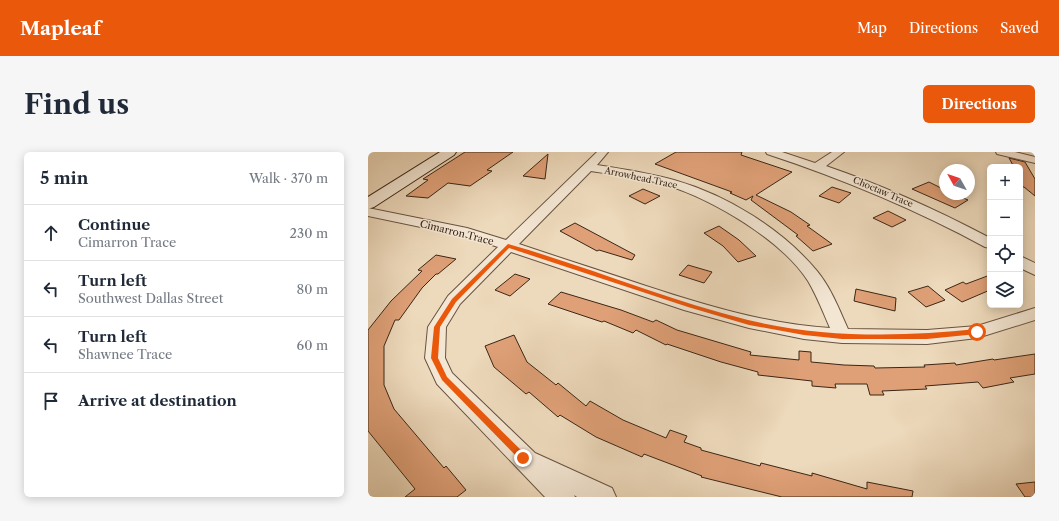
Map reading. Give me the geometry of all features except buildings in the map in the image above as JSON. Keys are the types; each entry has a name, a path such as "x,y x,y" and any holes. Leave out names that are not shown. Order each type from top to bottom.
{"main road":[{"path":"400,167 426,152"},
{"path":"368,204 449,152"}],"street":[{"path":"562,497 444,378 435,358 437,327 454,300 603,152"},
{"name":"Choctaw Trace","path":"771,152 818,166 892,195 948,220 987,242"},
{"path":"818,166 839,152"},
{"path":"1001,152 1035,160"},
{"name":"Arrowhead Trace","path":"589,167 656,179 682,186 738,213 786,249 811,275 826,300 842,336"},
{"name":"Cimarron Trace","path":"368,212 467,232 690,306 749,322 804,333 842,336 927,337 977,332 1035,314"},
{"path":"1023,264 1035,270"},
{"path":"523,458 603,497"}],"route":[{"path":"523,458 444,378 435,358 437,327 454,300 508,246 690,306 749,322 804,333 842,336 927,337 977,332"}]}
